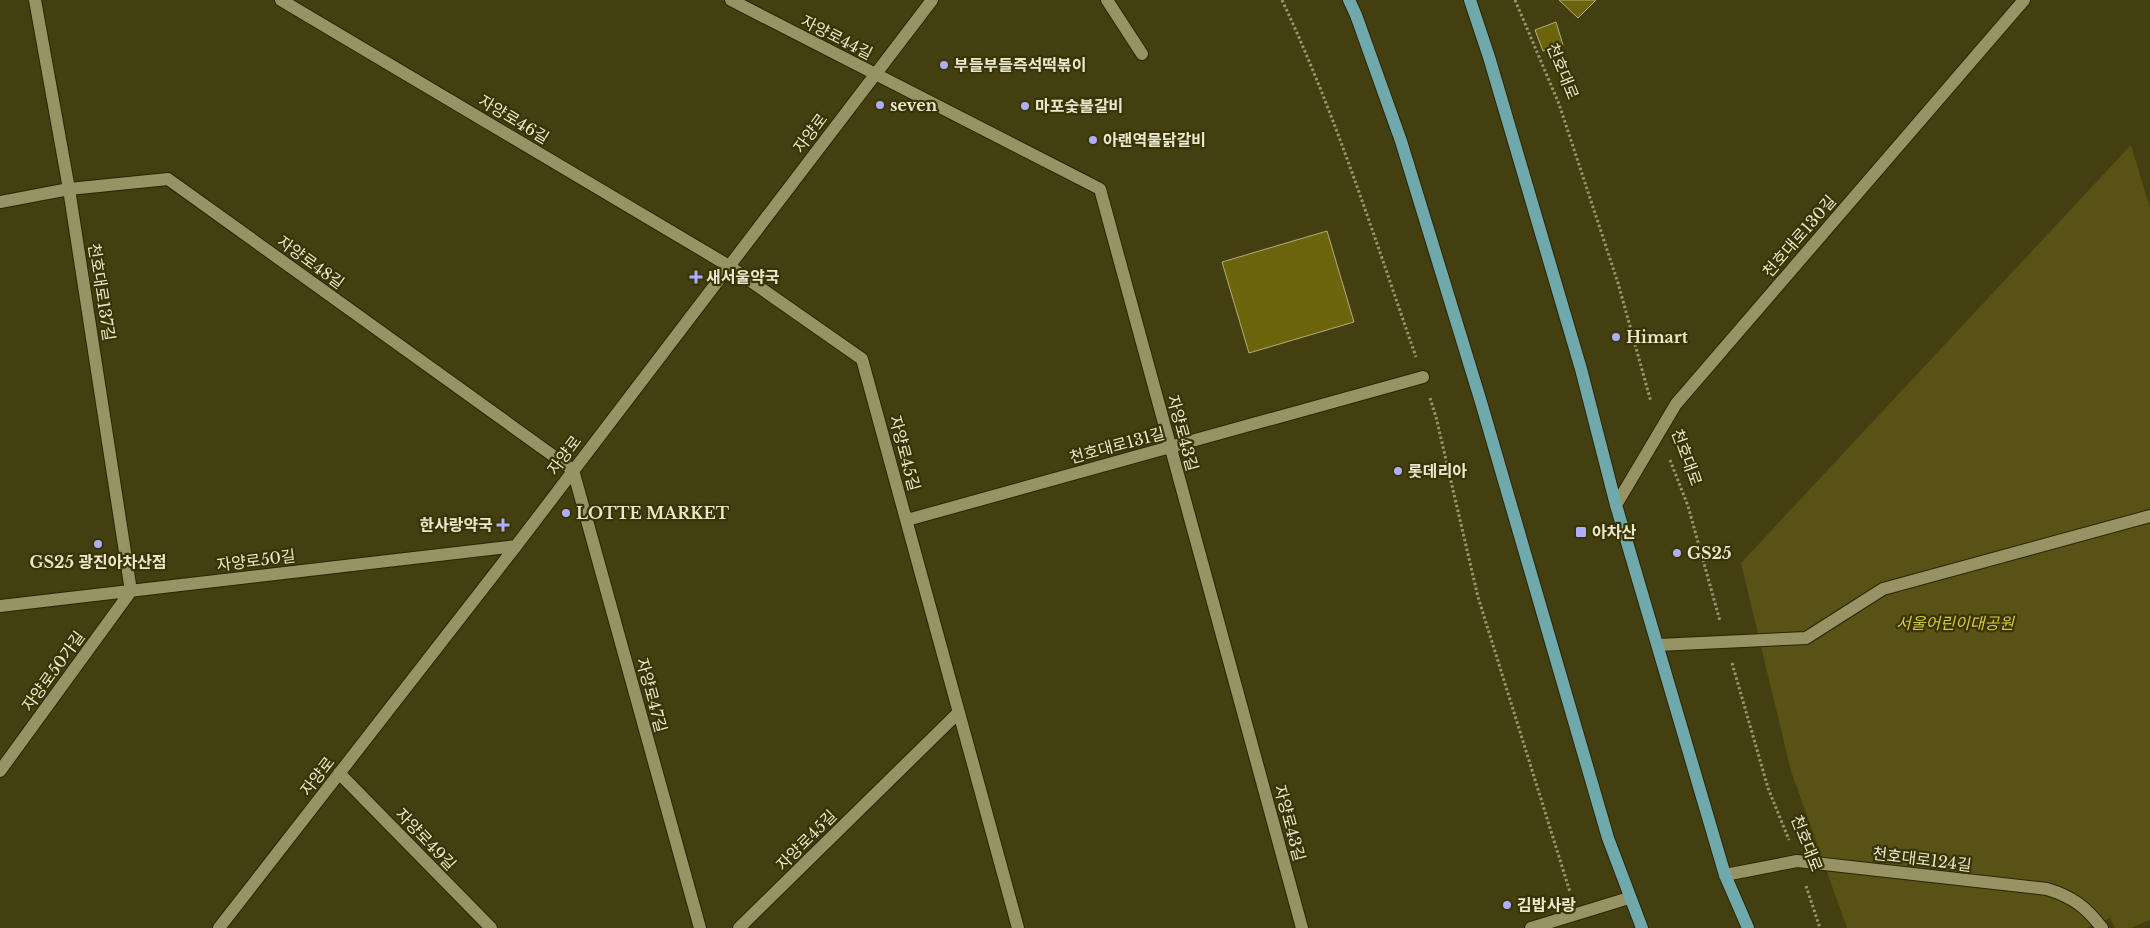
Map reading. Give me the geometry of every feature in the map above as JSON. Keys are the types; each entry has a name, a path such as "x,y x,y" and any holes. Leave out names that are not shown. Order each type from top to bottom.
{"main road":[{"path":"1350,0 1401,141 1481,402 1608,838 1629,898 1642,928"},
{"path":"1470,0 1489,57 1575,350 1616,505 1726,875 1748,928"}],"street":[{"name":"천호대로137길","path":"35,0 69,189 132,591"},
{"name":"자양로46길","path":"281,0 729,266"},
{"name":"자양로44길","path":"731,0 875,74"},
{"name":"자양로","path":"219,928 516,546 932,0"},
{"path":"1107,0 1142,54"},
{"name":"천호대로130길","path":"1616,505 1676,404 2024,0"},
{"name":"자양로43길","path":"875,74 1100,189 1302,928"},
{"name":"자양로48길","path":"0,202 69,189 168,179 573,470"},
{"name":"자양로45길","path":"729,266 862,359 1018,928"},
{"name":"천호대로131길","path":"907,520 1423,377"},
{"name":"자양로47길","path":"573,470 700,928"},
{"path":"1658,645 1806,638 1883,588 2150,516"},
{"name":"자양로50길","path":"0,606 516,546"},
{"name":"자양로50가길","path":"0,771 132,591"},
{"name":"자양로45길","path":"739,928 959,712"},
{"name":"자양로49길","path":"339,773 491,928"},
{"name":"천호대로124길","path":"1726,875 1797,860 2047,889 2068,895 2086,909 2102,928"},
{"path":"1532,928 1629,898"}],"path":[{"path":"1282,0 1344,152 1436,417 1478,597 1577,915"},
{"name":"천호대로","path":"1516,0 1559,104 1618,283 1660,432 1688,506 1768,788 1797,860 1820,928"}],"green space":[{"name":"서울어린이대공원","path":"2131,145 2150,208 2150,920 2131,928 2115,928 2110,918 2086,928 1847,928 1791,771 1741,563"}],"building":[{"path":"1559,0 1596,0 1578,18"},
{"path":"1556,22 1563,45 1543,51 1535,30"},
{"path":"1327,231 1354,322 1249,353 1222,262"}],"place":[{"name":"부들부들즉석떡볶이","path":"944,65"},
{"name":"seven","path":"880,105"},
{"name":"마포숯불갈비","path":"1025,106"},
{"name":"아랜역물닭갈비","path":"1093,140"},
{"name":"새서울약국","path":"696,277"},
{"name":"Himart","path":"1616,337"},
{"name":"롯데리아","path":"1398,471"},
{"name":"LOTTE MARKET","path":"566,513"},
{"name":"한사랑약국","path":"503,525"},
{"name":"아차산","path":"1581,532"},
{"name":"GS25 광진아차산점","path":"98,544"},
{"name":"GS25","path":"1677,553"},
{"name":"김밥사랑","path":"1507,905"}]}
